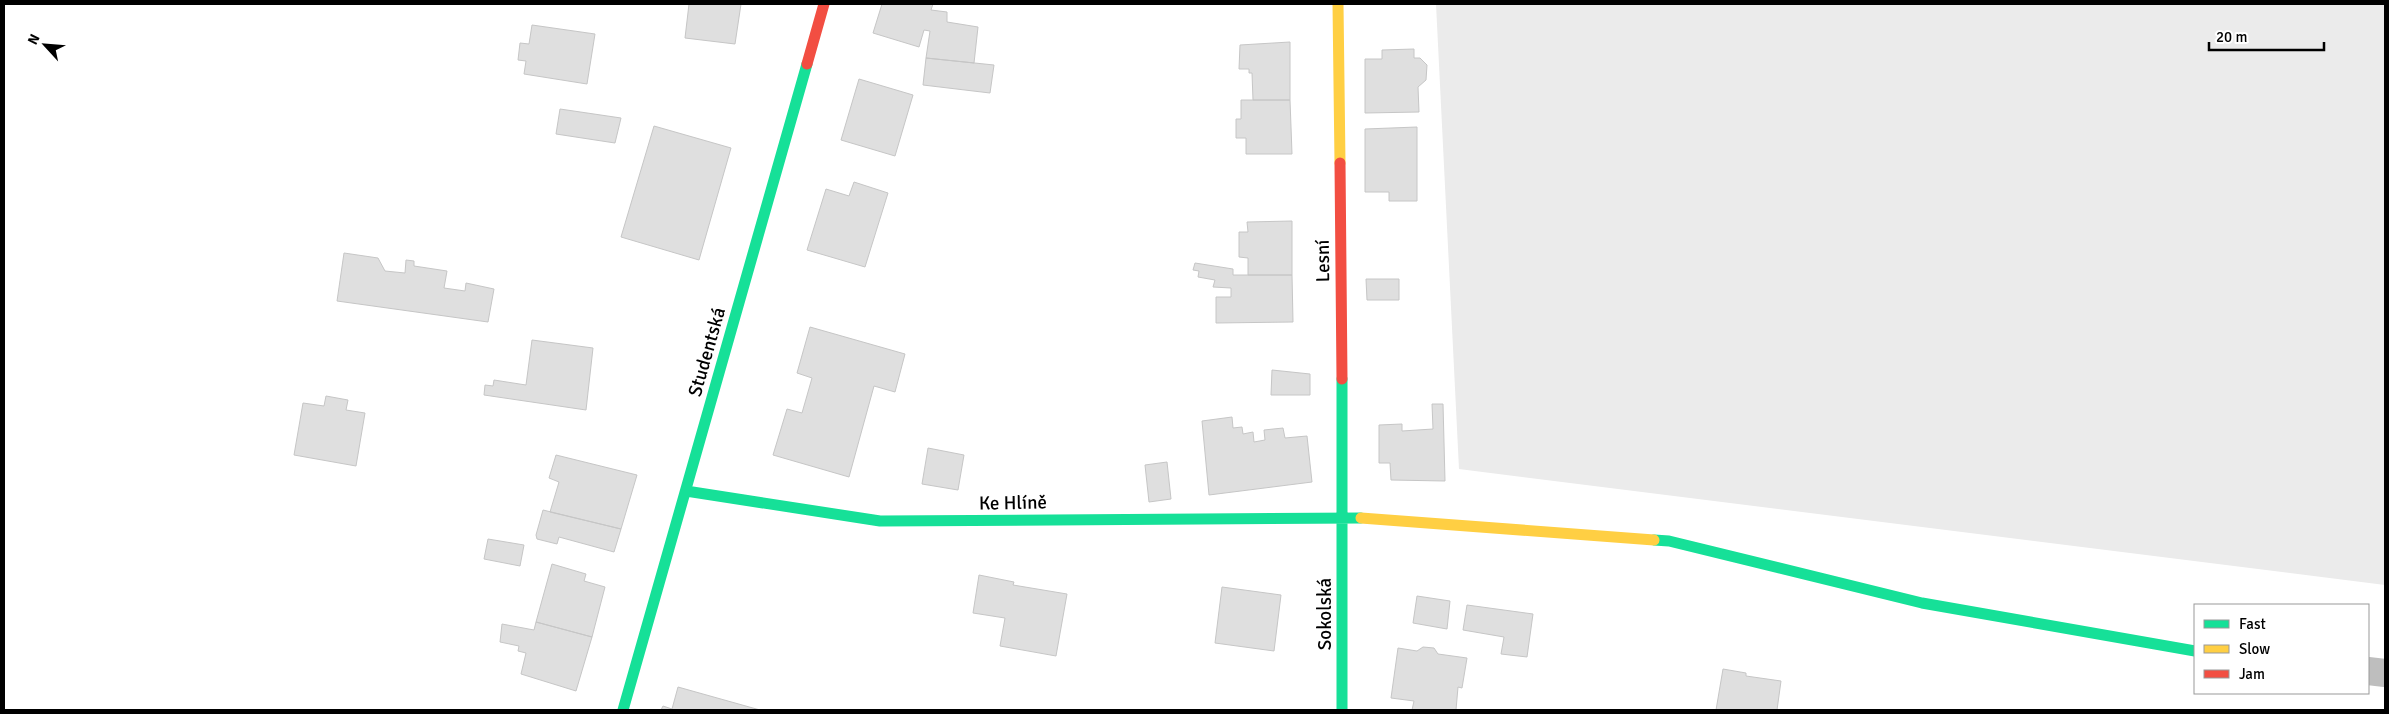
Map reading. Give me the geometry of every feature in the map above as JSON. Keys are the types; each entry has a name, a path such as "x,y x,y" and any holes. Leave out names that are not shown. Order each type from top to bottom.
{"street":[{"name":"Studentská","path":"623,710 824,4"},
{"name":"Lesní","path":"1338,4 1343,517"},
{"name":"Ke Hlíně","path":"686,491 880,521 1343,517 1669,542 1922,603 2194,651"},
{"name":"Sokolská","path":"1342,710 1343,517"},
{"path":"2369,671 2385,673"}],"shaded area":[{"path":"1436,4 2385,4 2385,585 1459,469"}],"building":[{"path":"689,4 741,4 735,44 685,38"},
{"path":"882,4 933,4 931,10 947,12 947,22 978,27 974,63 926,58 930,31 924,30 919,47 873,33"},
{"path":"532,25 595,34 587,84 524,74 526,61 518,60 520,43 529,44"},
{"path":"1290,42 1290,100 1253,100 1252,73 1249,73 1249,69 1239,69 1240,45"},
{"path":"1414,49 1414,58 1420,58 1427,65 1426,80 1418,87 1419,112 1365,113 1365,59 1382,59 1382,50"},
{"path":"926,58 994,65 990,93 923,85"},
{"path":"859,79 913,95 895,156 841,140"},
{"path":"1241,100 1290,100 1292,154 1246,154 1246,138 1236,138 1236,119 1241,119"},
{"path":"560,109 621,118 615,143 556,134"},
{"path":"654,126 731,148 699,260 621,237"},
{"path":"1417,127 1417,201 1389,201 1389,192 1365,192 1365,129"},
{"path":"854,182 888,193 865,267 807,250 826,189 849,196"},
{"path":"1292,221 1292,275 1248,275 1248,258 1239,257 1239,232 1248,232 1247,222"},
{"path":"344,253 378,258 385,271 405,273 406,260 414,261 414,266 447,271 444,288 465,291 466,283 494,289 488,322 337,301"},
{"path":"1195,263 1233,269 1233,275 1292,275 1293,322 1216,323 1216,297 1231,297 1231,288 1213,287 1215,280 1198,277 1199,271 1193,270"},
{"path":"1366,279 1399,279 1399,300 1367,300"},
{"path":"810,327 905,354 895,392 874,386 849,477 773,455 787,409 802,413 812,378 797,373"},
{"path":"532,340 593,348 586,410 484,395 485,385 493,386 494,380 526,385"},
{"path":"1272,370 1310,374 1310,395 1271,395"},
{"path":"326,396 348,400 346,410 365,413 356,466 294,455 303,403 324,406"},
{"path":"1432,404 1443,404 1445,481 1391,480 1390,463 1379,463 1379,425 1402,424 1402,431 1433,429"},
{"path":"1232,417 1233,428 1242,427 1243,434 1253,432 1254,442 1265,440 1264,430 1283,428 1285,438 1307,436 1312,482 1209,495 1202,421"},
{"path":"928,448 964,455 958,490 922,484"},
{"path":"556,455 637,475 621,529 550,512 559,482 549,478"},
{"path":"1167,462 1171,499 1149,502 1145,465"},
{"path":"543,510 621,529 614,552 559,537 557,544 537,539 536,535"},
{"path":"488,539 524,545 520,566 484,559"},
{"path":"552,564 586,574 584,581 605,587 592,637 536,622"},
{"path":"979,575 1014,582 1013,585 1067,594 1056,656 1000,646 1005,618 973,613"},
{"path":"1222,587 1281,595 1274,651 1215,643"},
{"path":"1417,596 1450,601 1447,629 1413,623"},
{"path":"1467,605 1533,614 1527,657 1501,654 1504,637 1463,630"},
{"path":"536,622 592,637 576,691 521,674 526,653 518,651 519,646 500,642 502,624 534,630"},
{"path":"1423,647 1434,648 1438,654 1467,658 1462,688 1458,687 1456,710 1412,710 1414,701 1391,698 1398,648 1417,651"},
{"path":"1723,669 1746,673 1746,676 1781,681 1777,710 1716,710"},
{"path":"678,687 760,710 661,710 663,706 672,709"}],"traffic: fast":[{"path":"623,710 807,64"},
{"path":"1342,379 1342,710"},
{"path":"686,491 880,521 1361,518"},
{"path":"1654,540 1669,541 1922,603 2194,651"}],"traffic: slow":[{"path":"1338,4 1340,163"},
{"path":"1361,518 1654,540"}],"traffic: jam":[{"path":"807,64 824,4"},
{"path":"1340,163 1342,379"}]}
